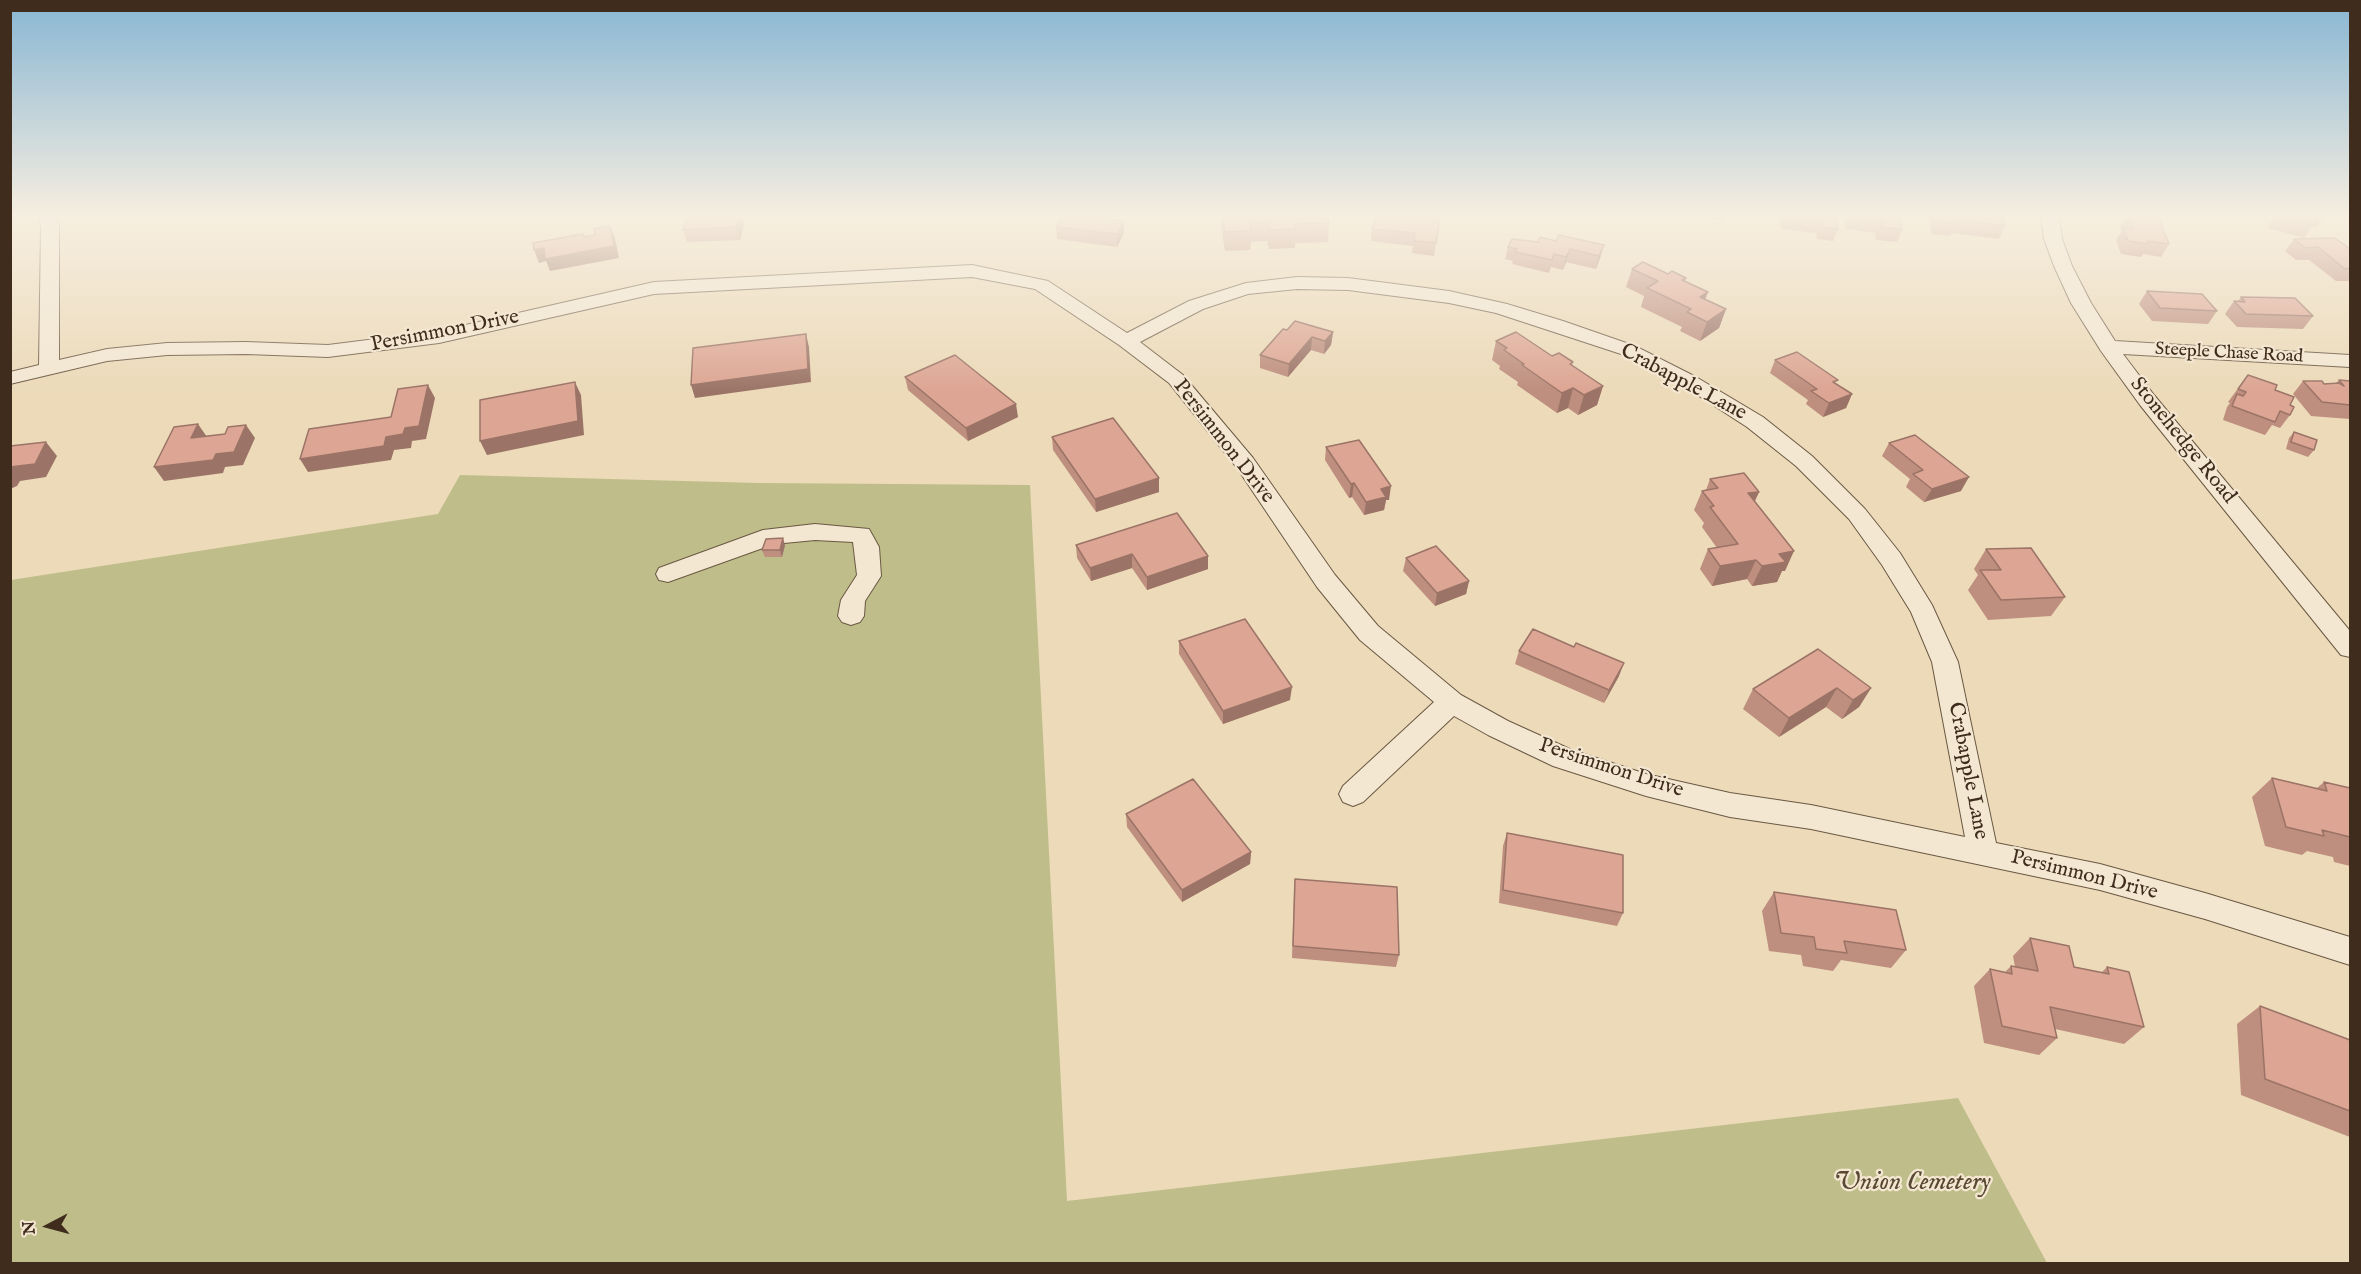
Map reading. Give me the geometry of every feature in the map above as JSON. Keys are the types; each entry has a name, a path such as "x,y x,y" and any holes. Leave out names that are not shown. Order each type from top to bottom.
{"street":[{"path":"49,369 50,273"},
{"name":"Persimmon Drive","path":"10,378 107,356 167,349 246,348 328,351 456,334 654,288 926,273"},
{"name":"Persimmon Drive","path":"984,273 1041,285 1126,341 1176,379 1245,464 1326,581 1369,633 1452,702 1498,728 1563,758 1646,785 1730,805 1811,817 2100,877 2259,922 2350,951"},
{"name":"Stonehedge Road","path":"2067,273 2081,303 2108,347 2147,400 2350,648"},
{"name":"Crabapple Lane","path":"1126,341 1196,305 1246,289 1297,283 1348,284 1449,297 1500,308 1628,350 1689,381 1755,422 1804,461 1857,514 1891,559 1923,611 1945,662 1983,852"},
{"name":"Steeple Chase Road","path":"2108,347 2350,361"},
{"path":"668,574 771,536 815,532 861,535 867,547 869,576 853,600 851,616"},
{"path":"1353,794 1452,702"}],"green space":[{"name":"Union Cemetery","path":"460,475 758,483 1030,485 1067,1201 1958,1098 2047,1263 11,1264 11,580 438,514"}],"building":[{"path":"1642,273 1677,273 1686,278 1682,280 1708,292 1700,297 1726,309 1707,322 1687,312 1691,309 1647,288 1658,281"},
{"path":"2147,291 2202,294 2217,311 2160,308"},
{"path":"2241,297 2295,298 2313,316 2246,314 2234,301 2245,302"},
{"path":"1295,321 1333,332 1325,341 1312,337 1289,364 1260,355 1283,329 1287,330"},
{"path":"1516,332 1552,356 1559,353 1573,362 1570,364 1603,386 1584,395 1573,388 1562,393 1522,365 1524,364 1504,350 1507,348 1496,341"},
{"path":"806,334 808,369 691,385 693,348"},
{"path":"1797,352 1838,380 1833,382 1852,394 1829,403 1811,391 1817,389 1775,360"},
{"path":"955,355 1016,404 966,428 905,377"},
{"path":"2248,375 2277,385 2275,390 2294,397 2290,405 2294,407 2290,415 2280,411 2275,422 2232,406 2237,394 2243,396 2246,392 2238,389"},
{"path":"2339,380 2350,381 2350,405 2322,402 2303,381 2322,381 2324,384 2339,383 2344,386"},
{"path":"575,382 578,421 480,441 480,400"},
{"path":"428,385 419,426 405,428 403,434 386,437 384,446 300,459 309,429 391,417 398,389"},
{"path":"1113,418 1159,478 1095,499 1052,437"},
{"path":"198,424 191,438 225,434 228,427 246,425 234,452 216,454 213,460 154,467 174,427"},
{"path":"2294,432 2317,440 2314,450 2291,442"},
{"path":"1915,435 1969,477 1932,489 1913,474 1923,470 1889,443"},
{"path":"1359,440 1391,486 1381,489 1386,497 1366,502 1326,447"},
{"path":"46,442 35,464 10,467 10,446"},
{"path":"1744,473 1759,492 1748,493 1794,551 1779,554 1786,562 1762,566 1756,560 1720,566 1708,549 1738,544 1710,507 1714,506 1702,491 1718,488 1710,479"},
{"path":"1177,513 1208,556 1147,577 1132,554 1090,568 1076,545"},
{"path":"783,538 780,550 762,550 766,539"},
{"path":"1436,546 1469,581 1437,593 1406,558"},
{"path":"2031,548 2065,597 2001,600 1980,570 2001,570 1986,549"},
{"path":"1245,619 1292,687 1223,711 1179,641"},
{"path":"1533,629 1574,647 1576,643 1624,663 1609,690 1519,651"},
{"path":"1818,649 1871,688 1853,700 1837,688 1789,718 1753,689"},
{"path":"2272,778 2327,791 2324,782 2350,788 2350,837 2322,830 2324,836 2286,827"},
{"path":"1193,779 1251,852 1182,890 1126,814"},
{"path":"1507,833 1623,855 1623,913 1503,890"},
{"path":"1295,879 1397,887 1399,955 1293,946"},
{"path":"1774,892 1896,910 1906,950 1844,941 1847,953 1816,949 1814,937 1781,933"},
{"path":"2030,938 2069,946 2074,967 2109,974 2107,967 2129,972 2144,1027 2050,1007 2057,1038 2002,1026 1990,969 2012,974 2011,966 2038,971"},
{"path":"2260,1006 2350,1040 2350,1111 2265,1079"}]}
